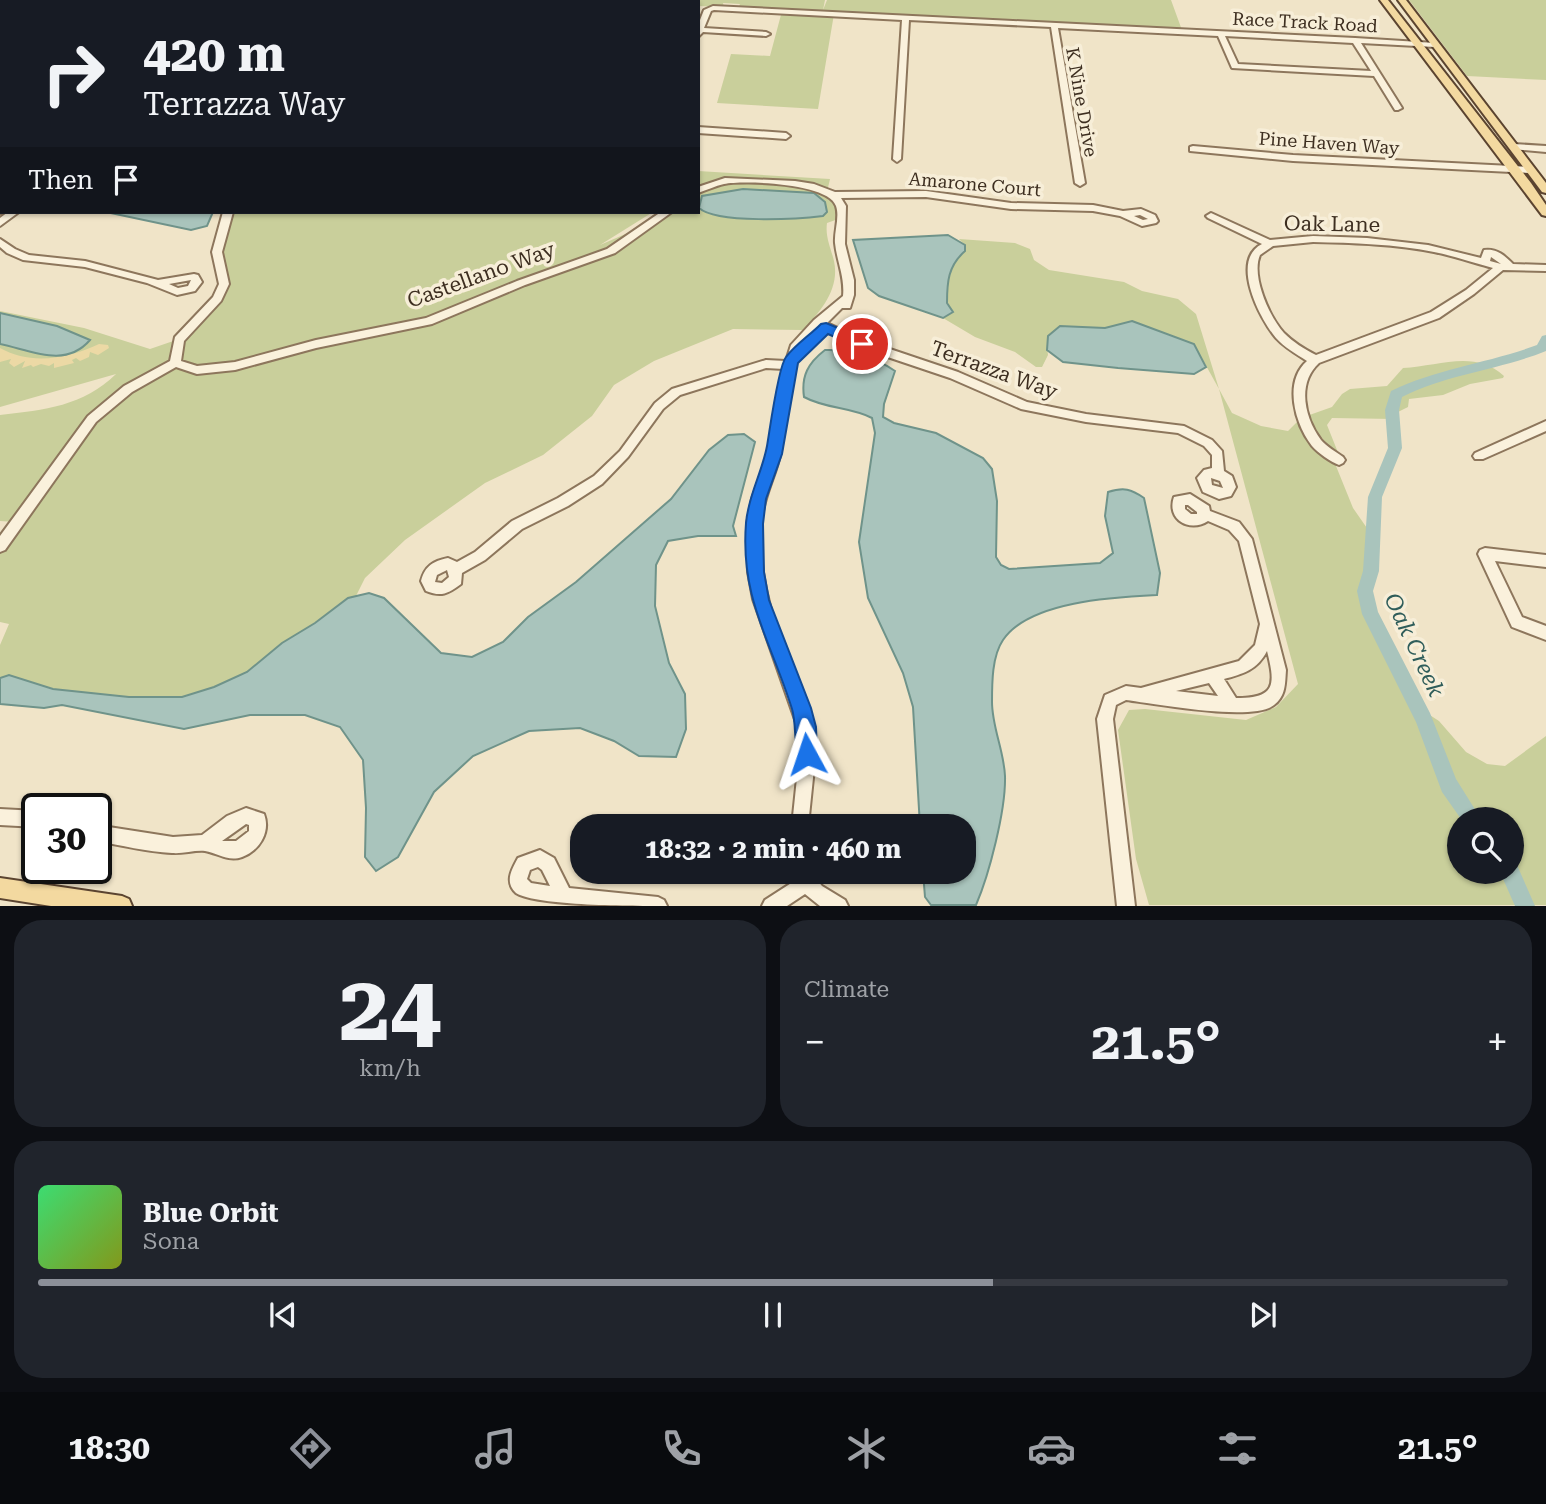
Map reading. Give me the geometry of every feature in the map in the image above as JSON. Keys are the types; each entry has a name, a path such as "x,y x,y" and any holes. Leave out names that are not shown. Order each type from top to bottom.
{"main road":[{"path":"1384,0 1546,214"},
{"path":"1402,0 1546,190"},
{"path":"0,888 122,905"}],"street":[{"name":"Race Track Road","path":"700,30 708,10 713,8 1435,45"},
{"path":"897,159 906,18"},
{"name":"K Nine Drive","path":"1054,26 1080,183"},
{"path":"700,32 766,34"},
{"path":"1220,33 1235,66 1377,74"},
{"path":"1355,40 1398,108"},
{"path":"700,130 786,136"},
{"path":"1514,147 1546,149"},
{"name":"Pine Haven Way","path":"1193,149 1533,172"},
{"path":"700,189 725,181 808,185 833,195 841,205 840,247 851,285 848,298 845,309 822,325 789,367 774,454 758,499 754,549 760,600 806,727 808,749 801,814"},
{"name":"Amarone Court","path":"833,195 926,194 1002,205 1086,208 1123,214"},
{"path":"841,205 864,195"},
{"path":"0,545 92,419 128,389 175,363 179,340 217,299 224,284 218,252 228,214"},
{"name":"Castellano Way","path":"175,363 197,370 235,366 316,344 428,321 521,283 611,251 664,214"},
{"path":"1211,216 1268,243"},
{"name":"Oak Lane","path":"1315,360 1286,345 1262,305 1253,278 1252,261 1259,249 1268,243 1296,238 1418,246 1506,267 1546,268"},
{"path":"0,242 11,251 27,258 85,264 159,283"},
{"path":"1339,460 1317,444 1301,412 1301,377 1315,360 1435,315 1506,267"},
{"name":"Terrazza Way","path":"822,325 895,356 954,375 1025,406 1086,418 1180,429 1208,443 1218,454 1218,474"},
{"path":"456,569 480,556 517,525 563,502 598,480 624,454 650,416 667,398 686,388 752,369 789,367"},
{"path":"1479,456 1546,426"},
{"path":"1126,905 1105,711 1115,696 1120,693 1140,693 1232,705 1263,704 1277,691 1279,670 1242,534 1228,522 1205,514"},
{"path":"1546,561 1485,554 1517,622 1546,633"},
{"path":"1140,693 1237,670 1253,660 1263,642 1265,621"},
{"path":"1213,676 1232,705"},
{"path":"0,817 21,818"},
{"path":"112,836 173,845 205,843"},
{"path":"771,905 796,884"},
{"path":"810,884 820,897 838,905"},
{"path":"564,895 658,905"}],"green space":[{"path":"700,0 825,0 823,10 827,0 1171,0 1183,33 834,14 818,109 717,103 731,54 770,56 782,11 738,8 740,4 723,3 724,7 700,6"},
{"path":"1409,0 1546,0 1546,80 1467,76"},
{"path":"700,171 830,179 827,192 839,205 841,218 827,223 835,271 832,290 803,330 733,329 654,361 614,385 592,416 543,455 485,483 405,540 365,578 356,596 348,598 282,643 247,672 214,687 182,697 129,697 53,689 8,675 0,678 0,645 9,624 0,622 0,542 15,522 0,521 0,415 48,408 77,400 116,374 0,407 0,311 84,328 150,349 182,338 219,293 222,214 650,214 600,245 653,222 663,214 700,214"},
{"path":"959,239 1015,243 1030,249 1034,260 1049,270 1124,282 1142,291 1178,299 1196,314 1219,389 1194,344 1132,321 1105,328 1060,326 1047,346 1048,355 1042,367 1036,367 1015,352 975,337 943,318 953,312 948,304 946,286 955,260 965,245"},
{"path":"1469,361 1493,368 1504,376 1503,378 1470,384 1443,395 1409,399 1408,407 1394,414 1393,419 1332,418 1327,425 1339,455 1336,466 1353,508 1374,542 1370,598 1410,695 1422,710 1439,721 1466,752 1487,764 1505,766 1546,736 1546,905 1149,905 1136,859 1118,730 1129,710 1145,709 1246,720 1276,707 1298,684 1219,389 1232,413 1261,426 1288,431 1301,418 1332,407 1342,394 1350,389 1387,386 1403,368"}],"sand":[{"path":"99,344 108,345 109,348 98,355 90,352 89,357 80,361 76,358 72,360 74,363 54,368 54,363 49,366 41,364 22,368 25,361 14,367 9,363 11,359 0,362 0,348 25,357 50,358"}],"water":[{"path":"743,189 814,193 825,202 827,212 823,216 796,218 722,216 700,209 702,196"},
{"path":"115,214 212,214 207,226 191,230"},
{"path":"948,235 965,245 965,251 955,262 948,281 947,303 953,312 943,318 879,296 868,288 853,240"},
{"path":"0,313 57,326 90,340 70,354 58,356 0,344"},
{"path":"1132,321 1194,344 1206,367 1194,374 1118,368 1063,362 1047,350 1048,336 1060,326 1105,328"},
{"path":"825,350 862,355 880,362 895,371 884,404 883,417 894,423 936,433 983,458 992,469 997,501 996,557 1001,565 1009,569 1100,563 1113,553 1105,516 1108,492 1127,490 1144,498 1160,573 1157,595 1119,597 1052,609 1015,627 999,646 993,670 992,702 1004,767 1005,790 996,842 976,905 931,905 925,897 924,884 976,884 976,814 919,814 913,707 903,673 868,598 859,542 875,433 872,418 804,397 807,370"},
{"path":"744,434 755,442 733,526 736,536 698,536 668,541 656,565 655,606 669,663 685,694 686,729 676,757 639,756 614,741 580,728 529,731 473,756 434,792 398,857 376,871 365,857 363,760 340,727 305,715 250,715 184,729 62,705 44,708 0,704 0,678 9,675 53,689 129,697 182,697 214,687 247,672 282,643 348,598 369,593 384,598 441,653 472,657 503,642 528,617 576,582 671,499 709,450 728,435"}],"waterway":[{"name":"Oak Creek","path":"1464,807 1449,785 1424,719 1370,614 1365,591 1371,571 1375,497 1395,448 1392,410 1396,394 1431,379 1524,355 1542,348 1546,339"},
{"name":"Oak Creek","path":"1515,884 1525,906"}],"route":[{"path":"807,754 806,727 801,708 760,600 755,572 754,524 758,499 774,454 791,361 826,327 862,344"}]}
